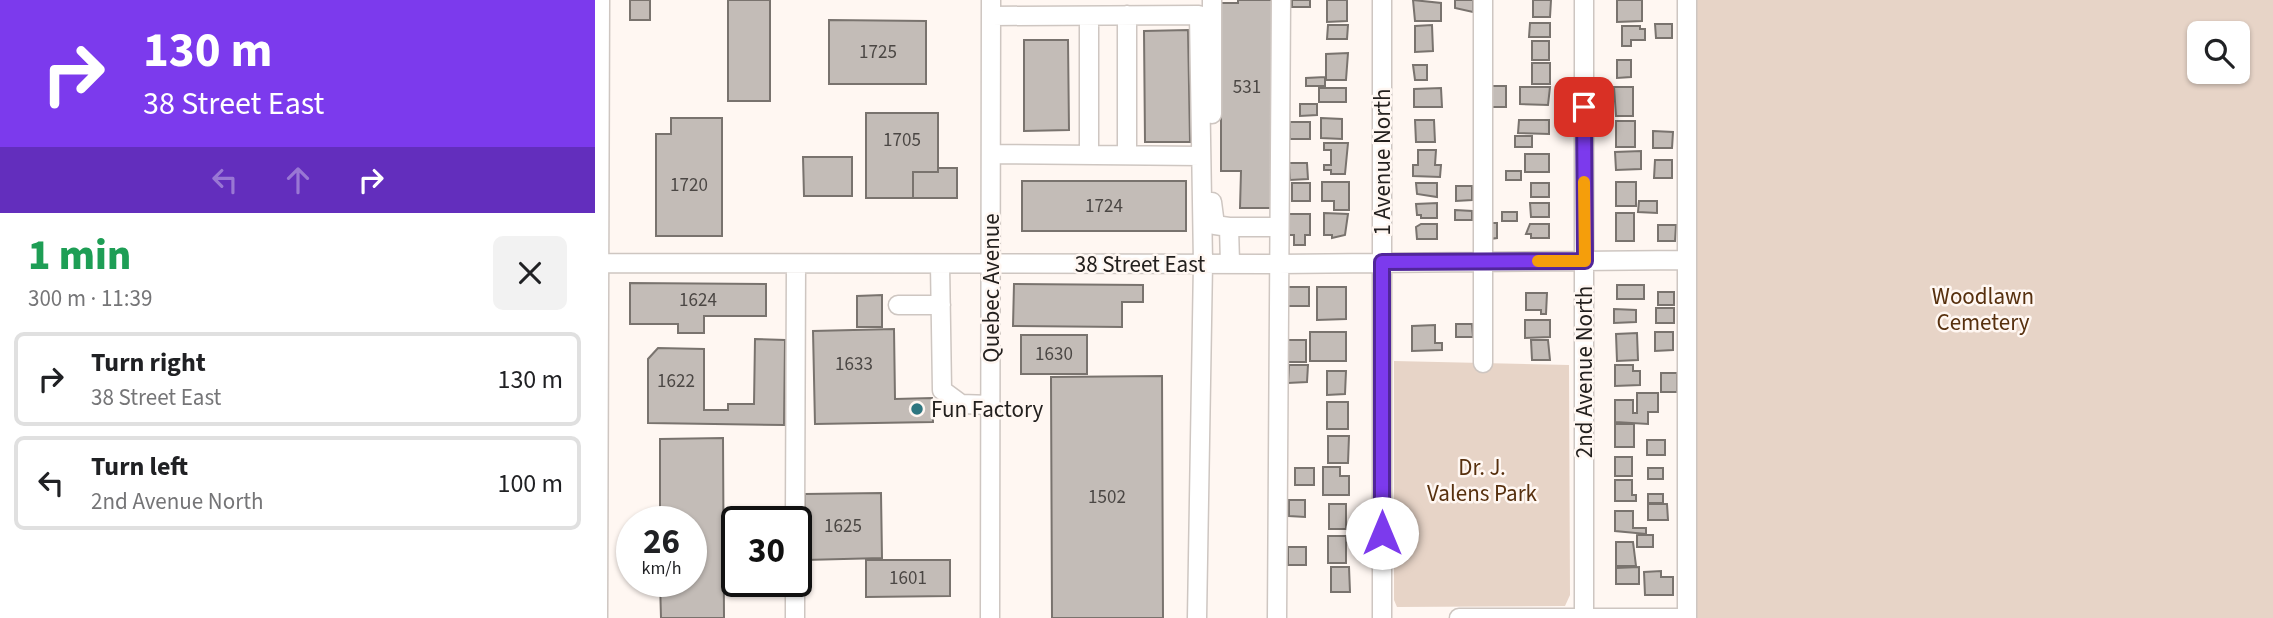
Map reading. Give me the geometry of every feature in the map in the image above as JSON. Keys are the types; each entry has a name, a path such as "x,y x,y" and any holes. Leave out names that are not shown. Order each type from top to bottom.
{"street":[{"path":"599,618 597,263 600,0"},
{"path":"1212,0 1212,221 1218,226 1278,227"},
{"path":"1277,618 1281,0"},
{"name":"1 Avenue North","path":"1382,0 1382,618"},
{"path":"1483,0 1483,363"},
{"name":"2nd Avenue North","path":"1584,0 1584,617"},
{"path":"1459,618 1687,618 1687,0"},
{"path":"991,8 1089,16 1127,15 1199,7 1203,263 1197,618"},
{"name":"Quebec Avenue","path":"990,618 991,8"},
{"path":"1127,15 1127,155"},
{"path":"1089,16 1089,155"},
{"path":"991,155 1201,156"},
{"path":"1229,227 1230,263"},
{"name":"38 Street East","path":"597,263 1278,264 1685,260"},
{"path":"796,264 796,506"},
{"path":"940,264 942,390 961,404 991,405"},
{"path":"898,305 941,305"},
{"path":"795,597 795,618"}],"green space":[{"name":"Woodlawn Cemetery","path":"1695,0 2273,0 2273,618 1694,618"},
{"name":"Dr. J. Valens Park","path":"1394,361 1569,365 1570,595 1565,606 1397,607 1394,600"}],"building":[{"path":"630,0 650,0 650,20 630,20"},
{"path":"728,0 770,0 770,101 728,101"},
{"path":"1238,0 1274,0 1274,208 1240,208 1241,171 1221,171 1221,3 1238,3"},
{"path":"1292,0 1310,0 1310,7 1292,7"},
{"path":"1327,0 1347,0 1347,21 1327,22"},
{"path":"1413,0 1441,3 1441,21 1415,21"},
{"path":"1455,0 1473,0 1473,12 1455,8"},
{"path":"1533,0 1551,0 1550,17 1533,17"},
{"path":"1617,0 1642,0 1642,21 1617,22"},
{"path":"829,20 926,21 926,84 829,84"},
{"path":"1530,23 1550,23 1550,37 1529,37"},
{"path":"1655,24 1672,24 1672,38 1656,38"},
{"path":"1328,25 1348,25 1347,39 1327,39"},
{"path":"1432,25 1433,51 1415,52 1415,26"},
{"path":"1622,26 1640,26 1640,29 1645,29 1645,40 1631,40 1631,46 1622,46"},
{"path":"1188,30 1190,142 1145,142 1144,31"},
{"path":"1024,40 1068,40 1069,130 1024,131"},
{"path":"1532,41 1549,41 1549,60 1532,60"},
{"path":"1348,53 1346,80 1326,80 1326,54"},
{"path":"1617,60 1631,60 1631,77 1617,78"},
{"path":"1532,63 1550,63 1550,84 1532,84"},
{"path":"1413,65 1427,65 1427,80 1415,80"},
{"path":"1325,77 1325,86 1306,86 1306,78"},
{"path":"1490,86 1506,86 1506,107 1490,107"},
{"path":"1520,87 1550,87 1548,105 1520,104"},
{"path":"1614,87 1633,87 1633,116 1616,116"},
{"path":"1319,88 1346,88 1346,102 1319,102"},
{"path":"1441,88 1442,107 1414,107 1414,89"},
{"path":"1300,104 1317,104 1317,115 1300,116"},
{"path":"866,113 938,113 938,172 913,172 913,198 866,198"},
{"path":"671,118 722,118 722,236 656,236 656,134 671,134"},
{"path":"1321,118 1342,119 1342,139 1321,138"},
{"path":"1415,120 1434,120 1435,142 1416,142"},
{"path":"1519,120 1549,120 1549,134 1518,133"},
{"path":"1616,121 1635,121 1635,147 1616,147"},
{"path":"1290,122 1310,122 1310,139 1290,139"},
{"path":"1653,131 1673,132 1672,148 1653,148"},
{"path":"1515,136 1532,136 1532,147 1515,147"},
{"path":"1324,143 1348,143 1345,174 1331,174 1331,170 1324,170 1324,165 1331,165 1331,150 1324,150"},
{"path":"1418,150 1436,150 1435,165 1441,165 1440,177 1413,176 1413,165 1418,165"},
{"path":"1641,151 1641,169 1616,170 1615,152"},
{"path":"1525,154 1549,154 1549,172 1525,172"},
{"path":"803,157 852,157 852,196 804,196"},
{"path":"1655,160 1672,160 1672,178 1654,178"},
{"path":"1289,163 1307,163 1308,179 1290,180"},
{"path":"938,168 957,168 957,198 913,198 913,172 938,172"},
{"path":"1506,171 1521,171 1521,180 1506,180"},
{"path":"1022,181 1186,181 1186,231 1022,231"},
{"path":"1322,182 1349,182 1349,210 1334,210 1334,201 1322,201"},
{"path":"1616,182 1636,182 1636,206 1616,206"},
{"path":"1292,183 1310,183 1310,201 1292,201"},
{"path":"1416,183 1437,183 1437,197 1417,194"},
{"path":"1531,183 1549,183 1549,197 1531,197"},
{"path":"1456,186 1472,186 1472,200 1456,201"},
{"path":"1639,201 1657,201 1657,213 1638,212"},
{"path":"1437,203 1437,218 1421,218 1421,215 1417,215 1416,204"},
{"path":"1530,203 1549,203 1549,217 1531,217"},
{"path":"1455,210 1472,211 1472,220 1455,220"},
{"path":"1502,212 1517,212 1517,221 1502,221"},
{"path":"1324,213 1348,214 1345,235 1332,238 1332,235 1324,235"},
{"path":"1616,213 1634,213 1634,241 1616,241"},
{"path":"1289,214 1310,214 1310,235 1305,235 1305,245 1294,245 1294,235 1289,235"},
{"path":"1489,223 1497,223 1497,238 1489,239"},
{"path":"1421,224 1437,224 1437,239 1417,239 1416,227"},
{"path":"1530,224 1549,224 1549,238 1531,238 1531,234 1526,234"},
{"path":"1658,225 1676,225 1675,241 1658,241"},
{"path":"630,283 766,284 766,316 704,316 704,333 678,333 678,324 630,324"},
{"path":"1014,284 1143,285 1143,302 1122,302 1122,327 1013,326"},
{"path":"1617,285 1644,285 1644,299 1617,299"},
{"path":"1288,287 1309,287 1309,306 1288,306"},
{"path":"1317,287 1346,287 1346,319 1317,320"},
{"path":"1658,292 1674,292 1674,305 1658,305"},
{"path":"1526,293 1547,293 1546,314 1541,314 1541,310 1526,310"},
{"path":"882,295 882,327 857,327 857,296"},
{"path":"1656,308 1674,308 1674,323 1656,323"},
{"path":"1614,309 1636,310 1636,322 1614,323"},
{"path":"1525,320 1550,320 1550,337 1525,338"},
{"path":"1456,324 1472,324 1473,337 1456,337"},
{"path":"1435,325 1435,343 1442,343 1442,350 1412,351 1412,326"},
{"path":"894,329 895,399 932,398 933,422 815,424 813,331"},
{"path":"1310,332 1346,332 1346,361 1310,361"},
{"path":"1655,332 1673,332 1673,350 1655,351"},
{"path":"1637,333 1638,360 1617,361 1616,334"},
{"path":"1021,335 1087,335 1087,374 1021,374"},
{"path":"755,339 785,340 784,425 648,423 648,359 658,348 704,349 704,410 728,410 728,404 754,404"},
{"path":"1287,340 1306,340 1306,362 1287,362"},
{"path":"1531,340 1548,340 1550,360 1532,360"},
{"path":"1289,365 1308,365 1307,382 1288,383"},
{"path":"1615,365 1633,365 1633,371 1640,371 1640,385 1615,386"},
{"path":"1327,371 1346,371 1345,394 1327,395"},
{"path":"1661,373 1677,373 1677,392 1661,392"},
{"path":"1162,376 1163,618 1052,618 1051,377"},
{"path":"1637,393 1658,393 1658,412 1648,412 1648,424 1615,422 1615,400 1633,400 1633,413 1637,413"},
{"path":"1327,402 1348,402 1348,429 1327,429"},
{"path":"1615,424 1634,424 1634,447 1615,447"},
{"path":"1328,436 1349,436 1348,463 1328,463"},
{"path":"723,438 721,597 724,597 724,618 661,618 660,597 707,597 707,506 660,506 660,439"},
{"path":"1647,440 1665,440 1665,455 1647,455"},
{"path":"1615,457 1632,457 1632,476 1615,476"},
{"path":"1323,467 1340,467 1340,476 1349,476 1349,495 1323,495"},
{"path":"1295,468 1314,468 1314,485 1295,485"},
{"path":"1648,468 1663,468 1663,479 1648,479"},
{"path":"1615,480 1632,480 1632,495 1636,495 1636,501 1615,501"},
{"path":"881,493 882,558 812,560 812,506 805,506 805,494"},
{"path":"1648,494 1663,494 1663,503 1648,503"},
{"path":"1289,500 1305,500 1305,517 1289,516"},
{"path":"1329,504 1346,504 1346,529 1329,529"},
{"path":"1648,504 1667,504 1668,520 1648,520"},
{"path":"1615,511 1633,511 1633,528 1646,528 1646,534 1615,531"},
{"path":"1637,535 1653,535 1653,547 1637,547"},
{"path":"1328,536 1346,536 1346,563 1328,563"},
{"path":"1616,542 1633,542 1636,566 1616,566"},
{"path":"1288,547 1306,547 1306,565 1288,565"},
{"path":"866,560 950,560 950,596 866,597"},
{"path":"1331,567 1349,567 1350,592 1331,592"},
{"path":"1639,567 1639,584 1616,584 1616,568"},
{"path":"1661,571 1661,577 1673,577 1673,595 1645,595 1644,572"}],"slow traffic":[{"path":"1538,261 1585,261 1584,182"}],"place":[{"name":"Fun Factory","path":"917,409"}],"route":[{"path":"1382,533 1382,262 1585,261 1584,107"}]}
